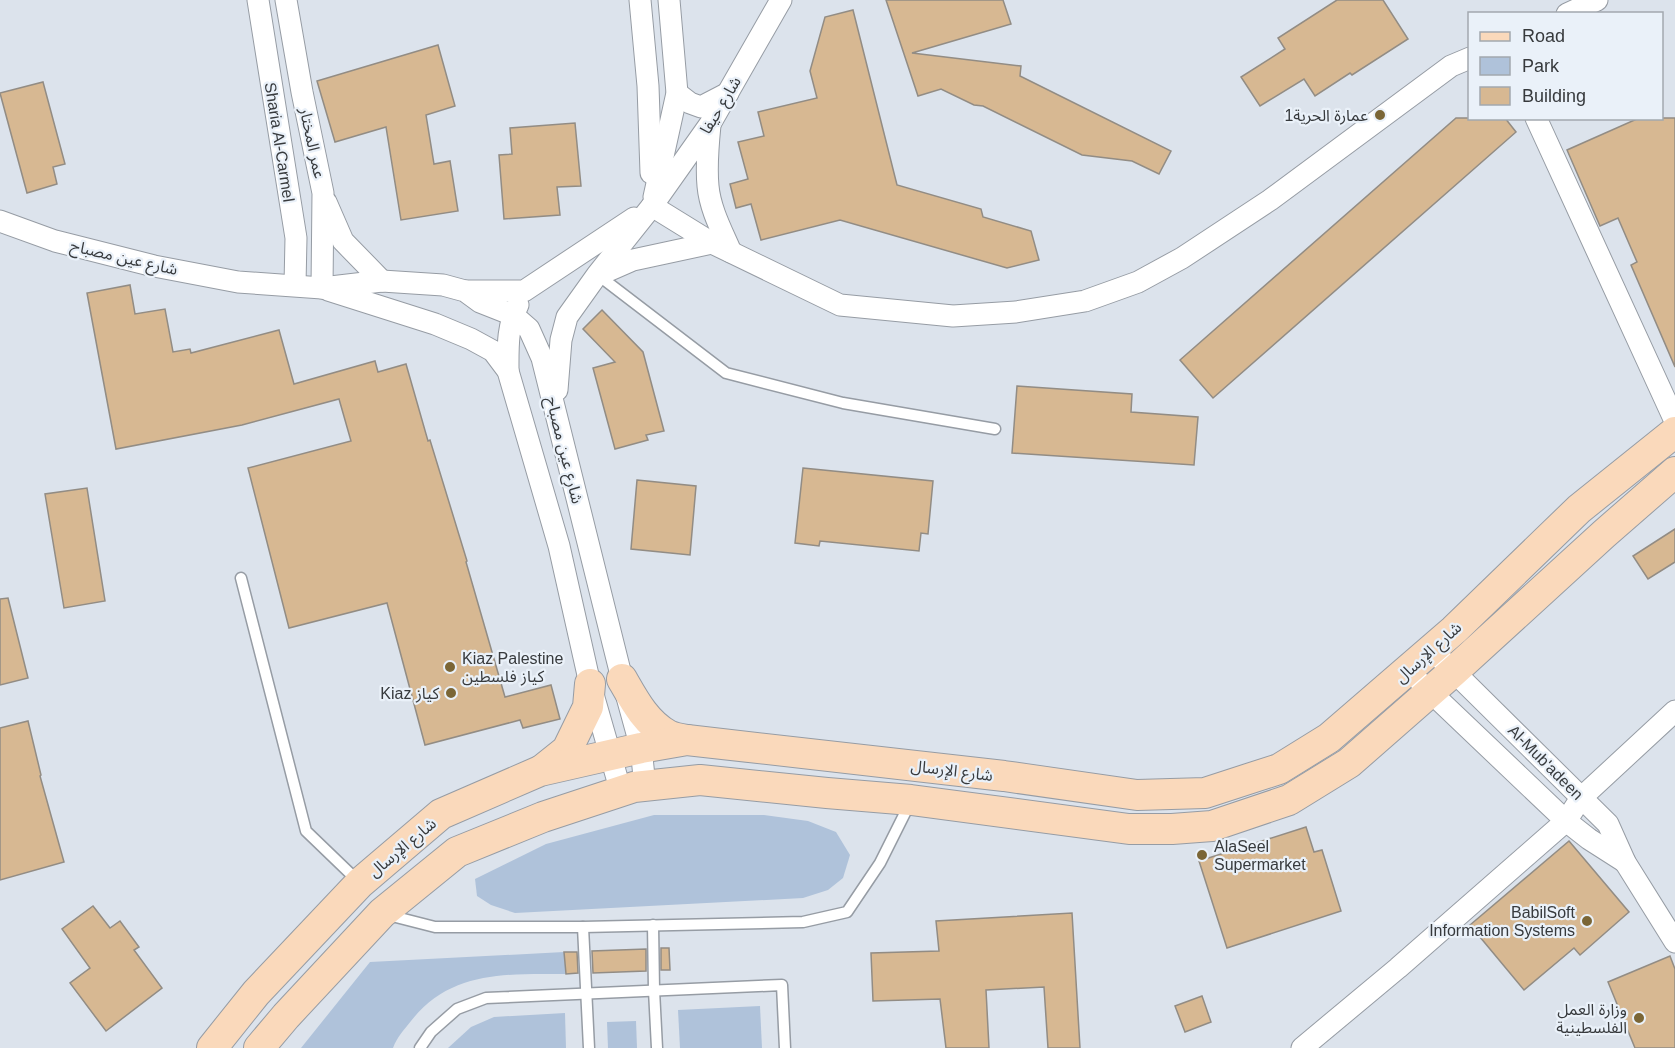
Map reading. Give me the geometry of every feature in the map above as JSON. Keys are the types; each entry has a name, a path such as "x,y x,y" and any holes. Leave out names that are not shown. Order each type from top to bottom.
{"main road":[{"name":"شارع الإرسال","path":"212,1048 256,993 360,883 441,814 540,771 687,740 1004,776 1137,795 1205,793 1279,769 1329,738 1409,670 1579,509 1675,432"},
{"name":"شارع الإرسال","path":"259,1048 382,913 458,852 543,817 633,789 700,780 911,800 1129,829 1212,826 1289,800 1349,763 1675,472"},
{"path":"622,680 641,713 670,736 687,740"},
{"path":"540,771 567,750 588,707 590,684"}],"street":[{"name":"Sharia Al-Carmel","path":"258,0 296,238 295,285"},
{"name":"عمر المختار","path":"286,0 323,193 322,288"},
{"path":"640,0 648,86 652,206"},
{"path":"508,371 508,340 513,315 525,291 652,206 676,93 669,0"},
{"name":"شارع حيفا","path":"555,411 561,340 567,317 652,206 710,124 782,0"},
{"path":"1571,12 1597,0"},
{"path":"652,206 722,248 840,305 953,316 1017,312 1085,301 1138,282 1182,258 1270,200 1451,66 1468,59"},
{"path":"676,93 690,103 701,107 728,92"},
{"path":"1537,120 1675,421"},
{"path":"710,124 708,188 722,248"},
{"path":"323,193 343,241 382,281"},
{"name":"شارع عين مصباح","path":"0,221 55,241 154,266 238,282 322,288 435,324 494,351 508,371 559,546 590,684 610,756 633,789"},
{"path":"597,275 633,260 722,248"},
{"name":"شارع عين مصباح","path":"322,288 382,281 443,285 465,291 480,302 513,315 529,329 543,358 622,680 641,748 633,789"},
{"path":"465,291 525,291"},
{"name":"Al-Mub'adeen","path":"1432,650 1608,824 1625,862 1675,942"},
{"path":"1409,670 1566,821 1625,862"},
{"path":"1302,1048 1398,968 1566,821 1581,798 1675,711"}],"lane":[{"path":"597,275 726,373 843,403 995,429"},
{"path":"241,578 306,831 360,883"},
{"path":"382,913 435,927 583,927 803,922 847,912 880,862 911,800"},
{"path":"653,926 657,1048"},
{"path":"583,927 589,1048"},
{"path":"420,1048 430,1032 457,1009 486,998 782,985 785,1048"}],"green space":[{"path":"654,815 764,815 808,821 836,832 850,855 843,878 828,890 803,898 515,913 491,905 477,896 475,879 546,844"},
{"path":"564,952 566,974 523,974 481,978 444,992 427,1004 411,1021 393,1048 301,1048 370,962"},
{"path":"760,1006 762,1048 680,1048 678,1010"},
{"path":"565,1013 566,1048 448,1048 471,1027 494,1017"},
{"path":"636,1021 637,1048 608,1048 607,1022"}],"building":[{"path":"886,0 1003,0 1011,24 912,53 1021,66 1020,76 1171,151 1159,174 1132,161 1082,155 983,106 974,105 941,89 918,96"},
{"path":"1337,0 1383,0 1408,39 1315,96 1304,79 1260,106 1241,77 1285,49 1278,38"},
{"path":"853,10 897,185 981,209 983,217 1031,231 1039,260 1007,268 840,220 761,240 751,204 736,208 730,184 748,179 738,142 764,136 758,112 817,98 810,71 825,17"},
{"path":"438,45 455,106 426,115 434,164 450,161 458,211 401,220 386,127 335,142 317,81"},
{"path":"43,82 65,164 53,167 57,184 27,193 0,93"},
{"path":"1456,118 1507,120 1516,132 1213,398 1180,360"},
{"path":"1675,118 1675,367 1631,265 1637,262 1618,218 1600,226 1567,150 1634,120"},
{"path":"575,123 581,186 557,187 560,215 504,219 499,155 512,154 510,128"},
{"path":"130,285 135,314 165,309 173,352 190,349 191,353 279,330 294,384 375,361 378,372 406,364 467,561 505,697 551,685 560,719 523,728 520,720 425,745 387,603 289,628 248,468 351,441 339,399 242,425 116,449 87,293"},
{"path":"602,310 643,352 664,431 646,435 648,440 615,449 593,368 615,362 583,329"},
{"path":"1017,386 1132,394 1131,412 1198,417 1194,465 1012,453"},
{"path":"803,468 933,481 928,534 921,533 919,551 820,541 819,546 795,543"},
{"path":"637,480 696,486 690,555 631,549"},
{"path":"87,488 105,601 64,608 45,494"},
{"path":"1675,529 1675,562 1648,579 1633,556"},
{"path":"8,598 28,678 0,685 0,599"},
{"path":"28,721 40,776 64,862 0,880 0,728"},
{"path":"1306,827 1314,852 1322,850 1341,911 1227,948 1199,861"},
{"path":"1569,841 1629,912 1580,955 1574,948 1524,990 1470,925"},
{"path":"93,906 110,928 120,921 139,947 134,950 162,988 106,1031 70,983 90,968 62,929"},
{"path":"1072,913 1080,1048 1048,1048 1044,987 986,990 989,1048 946,1048 940,999 873,1001 871,953 939,951 936,921"},
{"path":"661,948 669,948 670,970 661,970"},
{"path":"646,949 646,971 593,973 592,951"},
{"path":"564,952 577,952 578,973 566,974"},
{"path":"1670,956 1675,969 1675,1048 1635,1048 1608,982"},
{"path":"1202,996 1211,1022 1185,1032 1175,1006"}],"place":[{"name":"عمارة الحرية1","path":"1380,115"},
{"name":"Kiaz Palestine كياز فلسطين","path":"450,667"},
{"name":"Kiaz كياز","path":"451,693"},
{"name":"AlaSeel Supermarket","path":"1202,855"},
{"name":"BabilSoft Information Systems","path":"1587,921"},
{"name":"وزارة العمل الفلسطينية","path":"1639,1018"}]}
